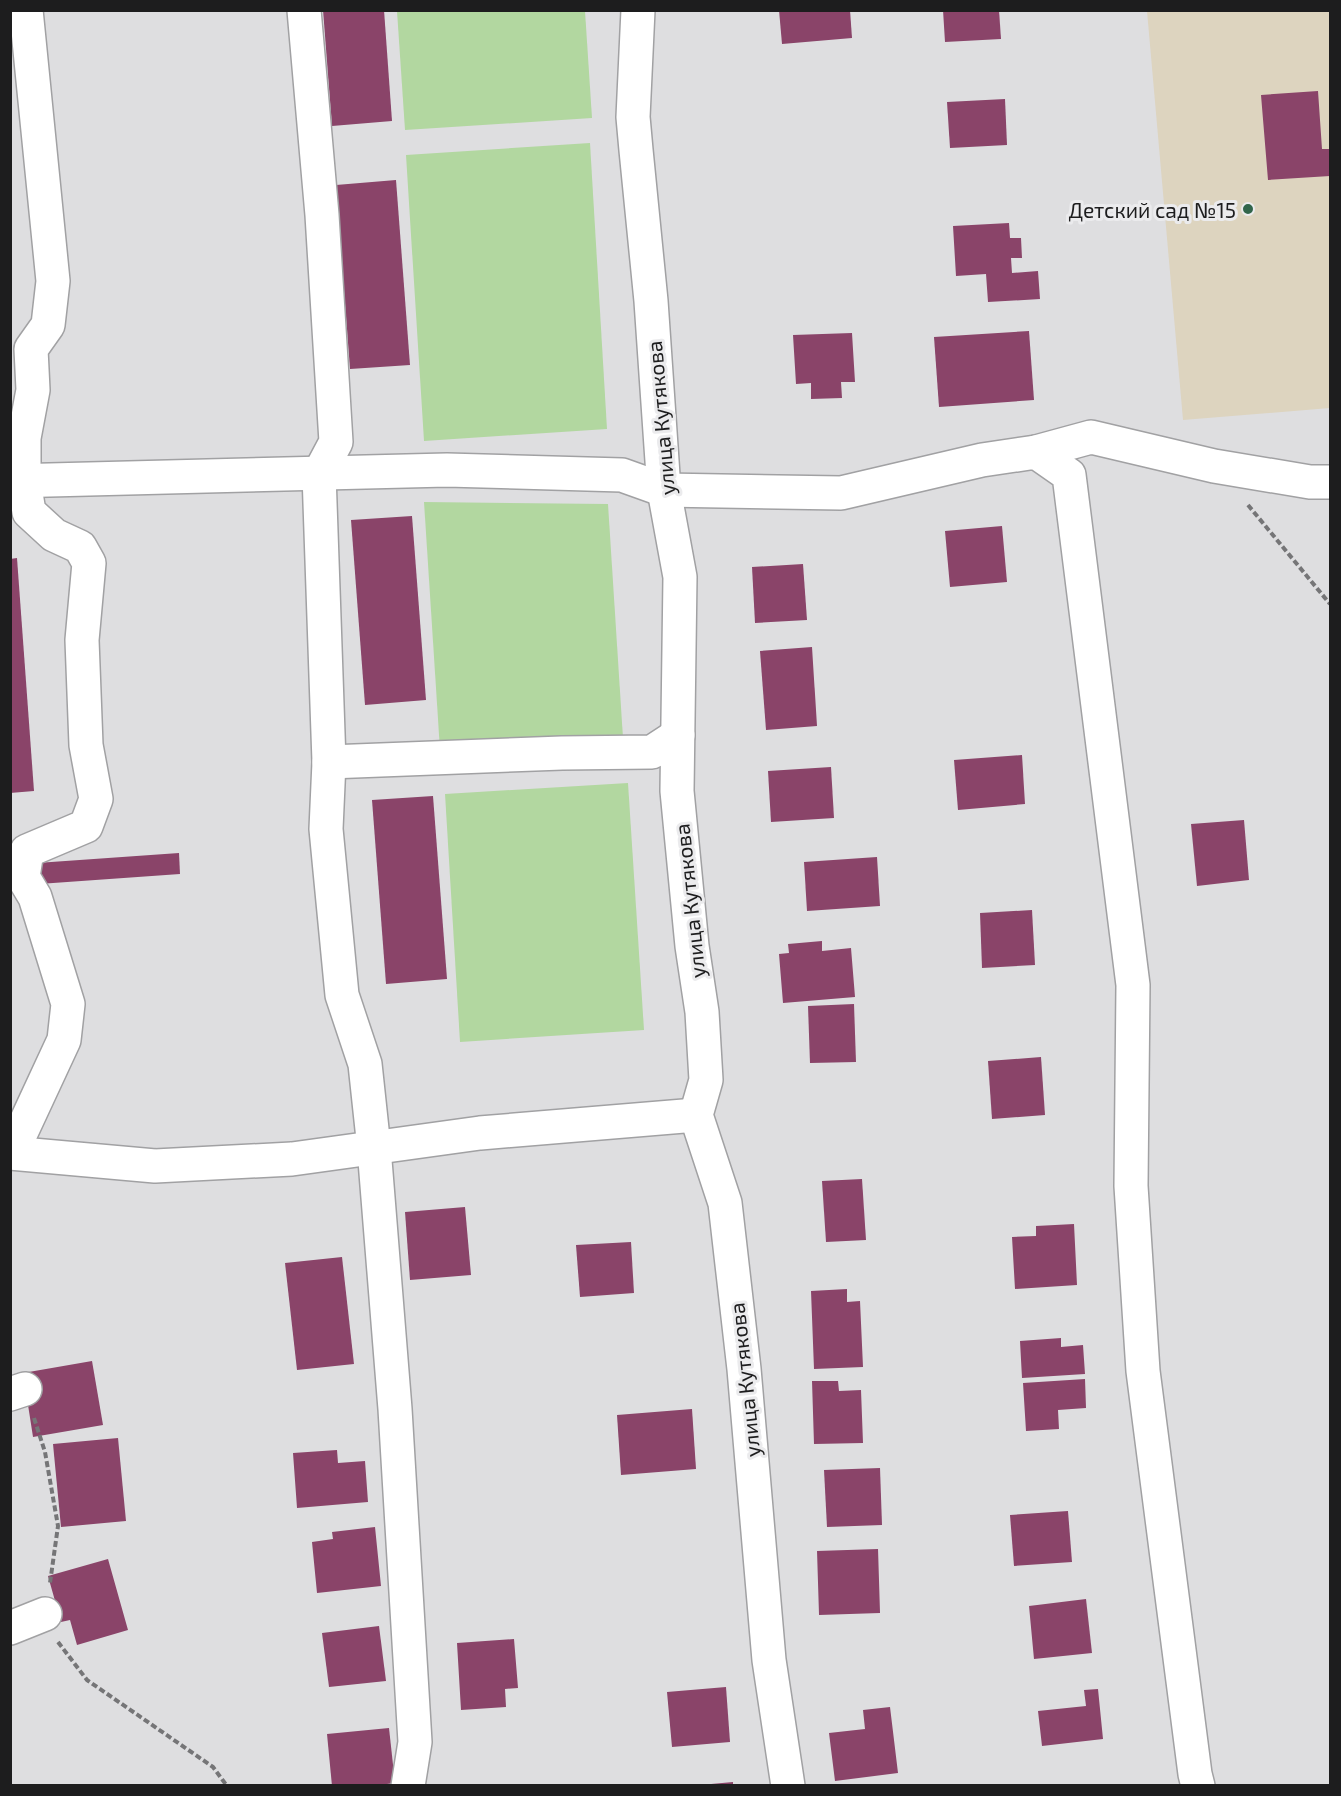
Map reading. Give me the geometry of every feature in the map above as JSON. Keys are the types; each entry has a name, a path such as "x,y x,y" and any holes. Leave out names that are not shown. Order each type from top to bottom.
{"street":[{"path":"26,10 53,281 48,325 31,349 33,390 17,482 29,512 54,535 80,547 89,563 82,640 86,745 96,799 86,826 27,851 23,877 35,897 68,1004 64,1040 11,1152 155,1166 292,1159 480,1133 696,1114"},
{"path":"304,10 322,215 336,442 319,474 329,762 326,829 342,995 365,1064 374,1148 395,1408 415,1742 408,1785"},
{"name":"улица Кутякова","path":"638,10 633,117 651,301 664,490 680,577 677,791 692,946 702,1012 706,1080 696,1114 725,1203 744,1369 769,1660 788,1785"},
{"path":"17,482 447,470 589,472 622,475 664,490 841,493 982,460 1036,452 1091,437 1215,466 1310,482 1330,482"},
{"path":"1036,452 1069,475 1133,985 1131,1186 1143,1371 1198,1785"},
{"path":"329,762 652,752 678,735"},
{"path":"10,1628 45,1614"}],"path":[{"path":"1215,466 1330,604"},
{"path":"18,1391 45,1452 58,1526 45,1614 58,1643 87,1680 213,1767 227,1785"}],"shaded area":[{"name":"Детский сад №15","path":"1147,11 1330,11 1330,408 1183,420"}],"green space":[{"path":"397,11 585,11 592,118 405,130"},
{"path":"590,143 607,429 424,441 406,155"},
{"path":"424,502 608,504 623,738 440,750"},
{"path":"628,783 644,1030 460,1042 445,794"}],"building":[{"path":"323,10 384,10 392,121 332,126"},
{"path":"779,10 850,10 852,38 782,44"},
{"path":"943,10 999,10 1001,39 945,42"},
{"path":"1318,91 1322,149 1330,149 1330,176 1268,180 1261,95"},
{"path":"1005,99 1007,145 950,148 947,102"},
{"path":"396,180 410,365 350,369 336,185"},
{"path":"1009,223 1010,238 1021,238 1022,258 1011,258 1012,273 1038,271 1040,299 988,302 986,274 956,276 953,226"},
{"path":"1029,331 1034,400 939,407 934,337"},
{"path":"852,333 855,382 841,382 842,398 811,399 811,383 796,384 793,335"},
{"path":"412,516 426,700 365,705 351,520"},
{"path":"1002,526 1007,582 950,587 945,531"},
{"path":"17,558 34,791 10,793 10,559"},
{"path":"803,564 807,620 755,623 752,567"},
{"path":"812,647 817,726 766,730 760,651"},
{"path":"1022,755 1025,804 958,810 954,760"},
{"path":"831,767 834,818 771,822 768,771"},
{"path":"433,796 447,979 386,984 372,800"},
{"path":"1244,820 1249,880 1197,886 1191,824"},
{"path":"179,853 180,874 39,884 37,863"},
{"path":"877,857 880,906 807,911 804,862"},
{"path":"1032,910 1035,965 982,968 980,913"},
{"path":"822,941 822,951 851,948 855,997 783,1003 779,954 789,953 788,944"},
{"path":"854,1004 856,1062 810,1063 808,1006"},
{"path":"1041,1057 1045,1115 992,1119 988,1061"},
{"path":"862,1179 866,1240 826,1242 822,1181"},
{"path":"465,1207 471,1275 410,1280 405,1212"},
{"path":"1074,1224 1077,1285 1015,1289 1012,1237 1036,1236 1036,1226"},
{"path":"631,1242 634,1293 580,1297 576,1245"},
{"path":"342,1257 354,1364 297,1370 285,1263"},
{"path":"847,1289 847,1302 860,1301 863,1367 814,1369 811,1291"},
{"path":"1061,1338 1061,1347 1083,1345 1085,1374 1022,1378 1020,1341"},
{"path":"92,1361 103,1425 33,1437 23,1373"},
{"path":"1085,1379 1086,1408 1058,1410 1059,1429 1026,1431 1023,1383"},
{"path":"812,1381 838,1381 839,1391 861,1390 863,1443 814,1444"},
{"path":"692,1409 696,1469 621,1475 617,1415"},
{"path":"118,1438 126,1521 61,1527 53,1444"},
{"path":"337,1450 338,1463 365,1461 368,1502 297,1508 293,1453"},
{"path":"880,1468 882,1525 827,1527 824,1470"},
{"path":"1068,1511 1072,1562 1014,1566 1010,1515"},
{"path":"375,1527 381,1586 317,1593 312,1542 333,1539 332,1532"},
{"path":"878,1549 880,1613 819,1615 817,1551"},
{"path":"108,1559 128,1630 77,1645 70,1620 61,1622 48,1576"},
{"path":"1086,1599 1092,1653 1034,1659 1029,1606"},
{"path":"379,1626 386,1681 329,1687 322,1633"},
{"path":"514,1639 518,1688 505,1689 506,1707 461,1710 457,1643"},
{"path":"726,1687 730,1742 672,1747 667,1692"},
{"path":"1098,1689 1103,1739 1042,1746 1038,1711 1086,1706 1084,1690"},
{"path":"890,1707 898,1773 835,1781 829,1733 865,1729 863,1710"},
{"path":"389,1728 395,1783 371,1786 332,1786 327,1734"},
{"path":"733,1782 733,1786 711,1786 711,1784"}],"place":[{"name":"Детский сад №15","path":"1248,209"}]}
